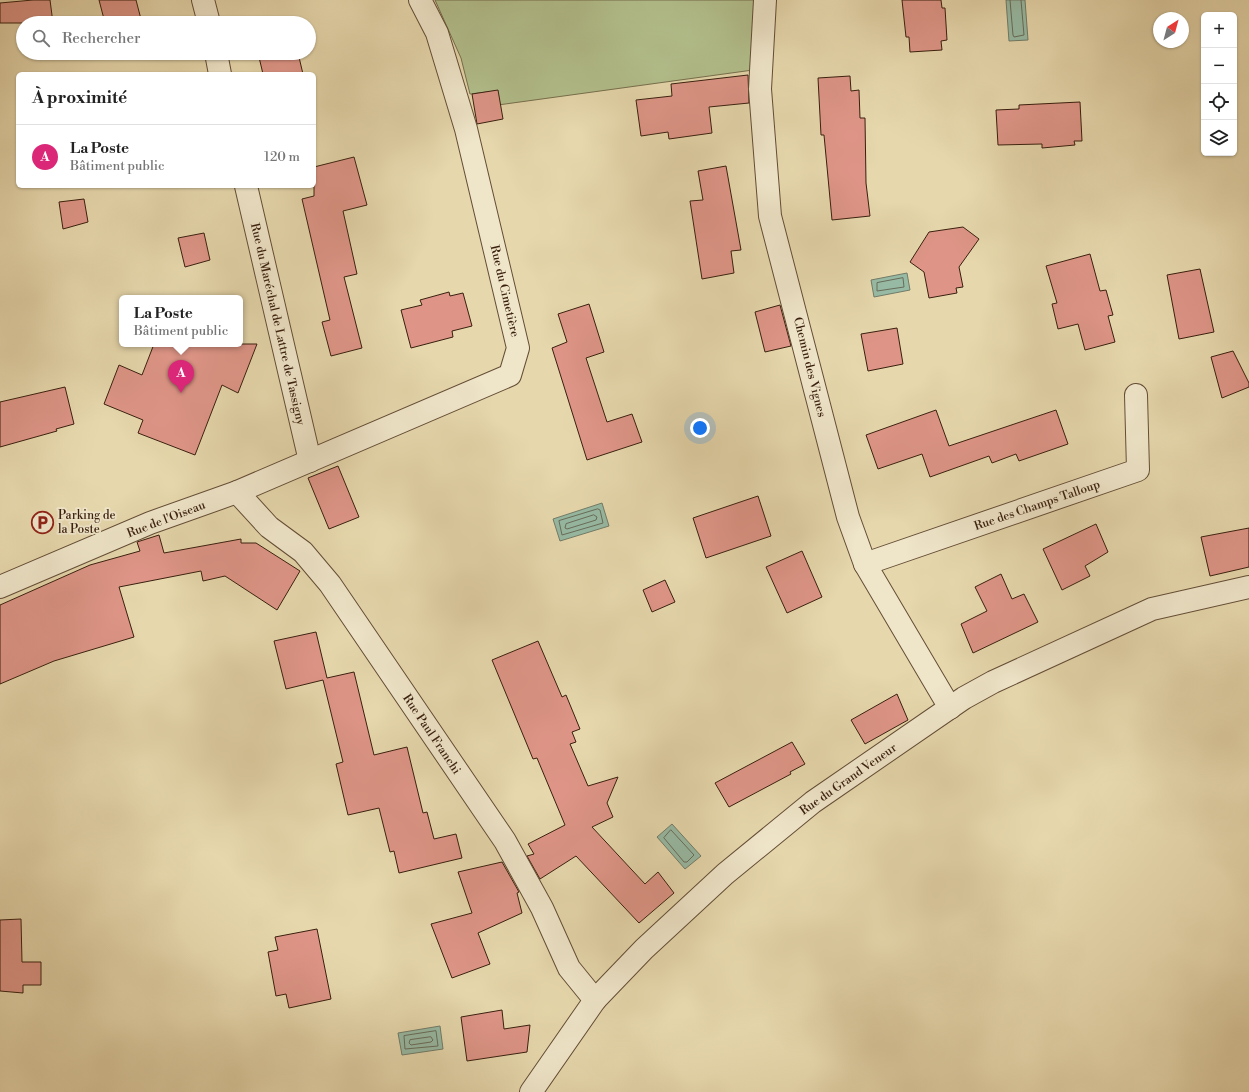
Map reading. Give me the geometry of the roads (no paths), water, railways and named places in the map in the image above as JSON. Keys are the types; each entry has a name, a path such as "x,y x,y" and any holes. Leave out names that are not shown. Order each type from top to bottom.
{"street":[{"path":"203,0 207,16"},
{"name":"Rue du Cimetière","path":"310,461 510,375 518,348 466,129 437,33 420,0"},
{"name":"Chemin des Vignes","path":"765,0 760,90 770,216 848,517 865,564 950,708"},
{"path":"217,60 220,72"},
{"name":"Rue du Maréchal de Lattre de Tassigny","path":"246,188 310,461"},
{"name":"Rue des Champs Talloup","path":"865,564 1138,470 1136,395"},
{"name":"Rue de l'Oiseau","path":"0,587 150,523 237,492 310,461"},
{"name":"Rue Paul Franchi","path":"237,492 269,527 303,552 330,584 505,841 542,908 569,968 594,1000"},
{"name":"Rue du Grand Veneur","path":"531,1092 594,1000 644,949 725,874 807,807 950,708 993,682 1152,609 1249,587"}],"water":[{"path":"1006,0 1025,0 1028,40 1009,41"},
{"path":"907,273 910,290 874,297 871,280"},
{"path":"602,503 609,526 560,541 553,519"},
{"path":"672,824 701,856 685,869 657,837"},
{"path":"440,1026 443,1049 402,1055 398,1033"}],"place":[{"name":"La Poste","path":"181,393"},
{"name":"Parking de la Poste","path":"43,522"}]}
